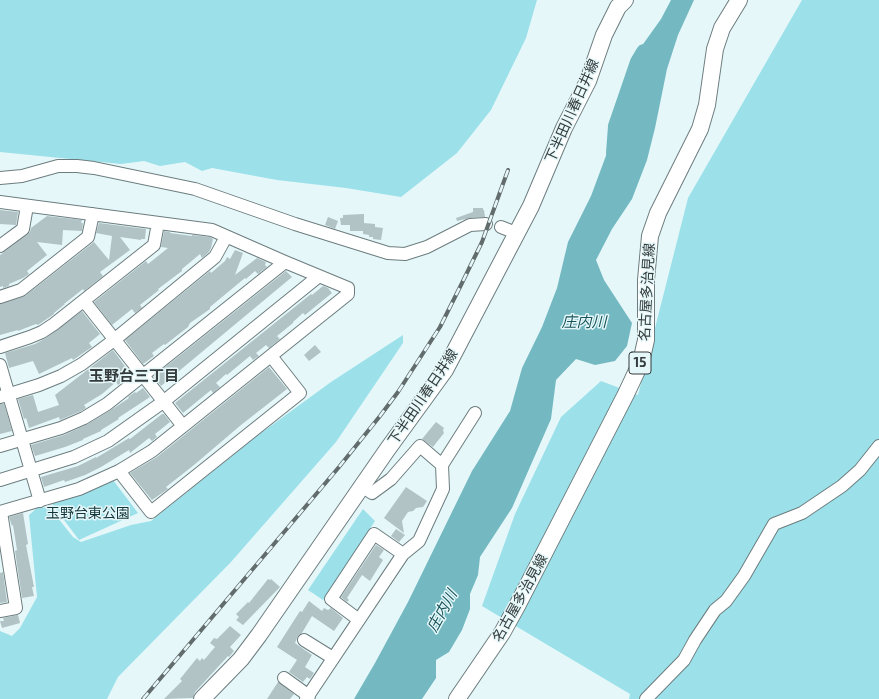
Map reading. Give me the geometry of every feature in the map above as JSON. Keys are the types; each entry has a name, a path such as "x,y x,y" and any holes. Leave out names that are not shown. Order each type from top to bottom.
{"main road":[{"name":"下半田川春日井線","path":"202,699 241,659 387,450 445,370 531,206 564,128 588,81 604,35 618,7 625,0"},
{"name":"名古屋多治見線","path":"457,699 502,633 517,606 626,394 640,362 646,340 646,280 650,236 658,213 700,129 707,105 715,49 722,28 739,0"}],"street":[{"path":"0,178 22,176 58,166 94,168 195,189 295,224 388,253 405,254 427,247 470,225 486,224"},
{"path":"0,202 212,230 348,288 348,294 152,451 119,471 79,489 0,512 16,608 0,611"},
{"path":"0,246 23,229 27,206"},
{"path":"0,297 21,290 88,237 92,214"},
{"path":"0,346 42,332 84,301 154,245 158,223"},
{"path":"501,227 516,234"},
{"path":"4,395 39,385 61,376 82,364 114,340 215,257 226,236"},
{"path":"0,446 61,428 84,418 107,404 285,262"},
{"path":"0,480 74,457 108,441 163,402 320,276"},
{"path":"84,301 183,426"},
{"path":"119,471 151,512 300,393 271,356"},
{"path":"0,365 4,395 22,440 40,501"},
{"path":"284,678 307,697 403,554 419,541 443,488 442,465 475,413"},
{"path":"362,487 372,493 391,479 420,446 442,465"},
{"path":"646,699 684,660 695,640 716,610 726,601 744,576 774,524 802,513 842,486 860,470 879,446"},
{"path":"359,620 331,599 374,534 403,554"},
{"path":"304,640 333,658"}],"green space":[{"path":"0,0 537,0 526,38 491,110 457,153 401,197 346,188 277,180 212,168 202,171 185,162 160,166 144,161 121,164 0,152"},
{"path":"802,0 879,0 879,699 629,699 630,694 482,606 515,514 561,417 601,381 638,395 688,198"},
{"path":"403,335 403,343 336,442 231,562 118,677 107,699 0,699 0,631 12,636 20,628 37,597 29,515 38,507 50,508 73,537 81,542 131,525 151,521 257,436 331,382"},
{"name":"玉野台東公園","path":"113,480 138,513 79,540 52,504"},
{"path":"363,509 375,521 323,600 308,590"}],"water":[{"name":"庄内川","path":"671,0 694,0 678,35 667,69 647,160 632,199 612,229 596,260 604,280 632,323 627,346 615,361 595,365 576,359 556,380 551,419 512,508 480,557 478,575 470,594 470,609 462,630 449,652 436,660 436,678 422,699 354,699 408,602 472,471 510,411 522,368 542,327 557,288 568,242 591,196 630,91 641,47 661,19"}],"building":[{"path":"473,208 483,208 485,217 457,221 456,218 473,212"},
{"path":"0,210 18,212 16,225 0,224"},
{"path":"364,214 364,223 375,224 375,227 383,228 381,240 373,239 373,237 369,237 369,235 363,234 363,231 350,231 350,225 341,225 340,218 343,218 343,215"},
{"path":"47,216 82,220 82,231 63,230 62,245 37,242 47,255 27,271 29,274 9,284 9,286 3,288 3,286 0,287 0,255 27,235 31,228"},
{"path":"328,217 338,221 335,229 325,225"},
{"path":"99,223 146,229 145,239 141,240 120,237 130,250 100,272 103,276 84,291 83,289 54,314 38,325 36,324 18,331 0,335 0,304 25,296 94,242 109,260 112,236 96,233"},
{"path":"164,231 192,236 210,237 213,239 211,248 202,258 200,254 182,269 182,271 158,289 159,290 140,305 142,308 135,313 132,309 112,325 94,302 146,261 148,264 168,248 161,247"},
{"path":"235,250 243,253 235,275 257,258 266,262 265,265 267,267 258,274 255,271 246,279 245,278 210,307 210,309 190,323 188,327 152,353 154,356 143,364 125,340 210,271 211,273 225,261 227,257 230,259"},
{"path":"286,271 292,277 161,386 154,376"},
{"path":"323,286 328,288 332,293 305,315 303,313 277,336 280,339 269,348 266,345 256,353 259,356 253,360 250,356 227,375 226,374 216,383 220,387 213,393 211,390 183,413 175,403"},
{"path":"82,311 100,334 89,343 92,347 73,360 72,358 39,374 33,361 9,368 5,353 35,344 46,338"},
{"path":"315,345 321,352 309,361 304,355"},
{"path":"113,350 130,373 124,378 125,379 118,385 116,382 102,394 84,405 86,408 81,411 60,420 59,417 29,428 26,418 24,419 18,399 33,395 38,412 59,405 55,395"},
{"path":"269,367 287,389 166,487 168,489 152,500 130,473 157,457"},
{"path":"143,388 150,397 101,431 65,447 35,456 31,445 64,435 88,424"},
{"path":"0,404 4,404 12,431 0,434"},
{"path":"164,414 170,422 155,434 157,437 152,441 149,438 130,453 129,450 85,475 44,487 41,477 78,466 96,458 129,438 130,439"},
{"path":"436,422 444,428 444,433 433,447 422,439"},
{"path":"406,487 427,501 423,507 416,508 413,511 408,512 402,521 404,533 384,518"},
{"path":"23,513 28,544 26,545 34,587 32,587 34,596 22,598 13,525 12,526 9,517"},
{"path":"396,529 405,535 399,542 391,536"},
{"path":"376,545 384,550 379,557 383,560 370,581 362,575 347,598 349,600 347,602 341,597"},
{"path":"3,572 7,602 0,603 0,573"},
{"path":"268,579 271,579 280,587 243,625 236,620 239,617 236,614 248,602 249,603"},
{"path":"309,601 322,611 324,608 328,610 331,608 343,618 334,631 312,616 302,633 298,636 295,643 312,655 305,667 314,673 310,679 307,677 303,682 289,672 297,660 277,647 300,611 302,612"},
{"path":"18,615 20,623 2,628 0,621 4,621 3,618"},
{"path":"230,626 241,635 230,647 234,651 195,692 193,698 164,699 182,681 180,679 197,658 200,661 202,658 204,660 215,647 210,643 214,638 217,639"},
{"path":"278,682 294,694 290,699 267,699"}],"waterway":[{"name":"庄内川","path":"614,153 616,126 638,62 644,52"}],"railway":[{"path":"143,699 339,467 398,392 440,327 462,283 482,242 508,170"}],"district":[{"name":"玉野台三丁目","path":"134,376"}]}
